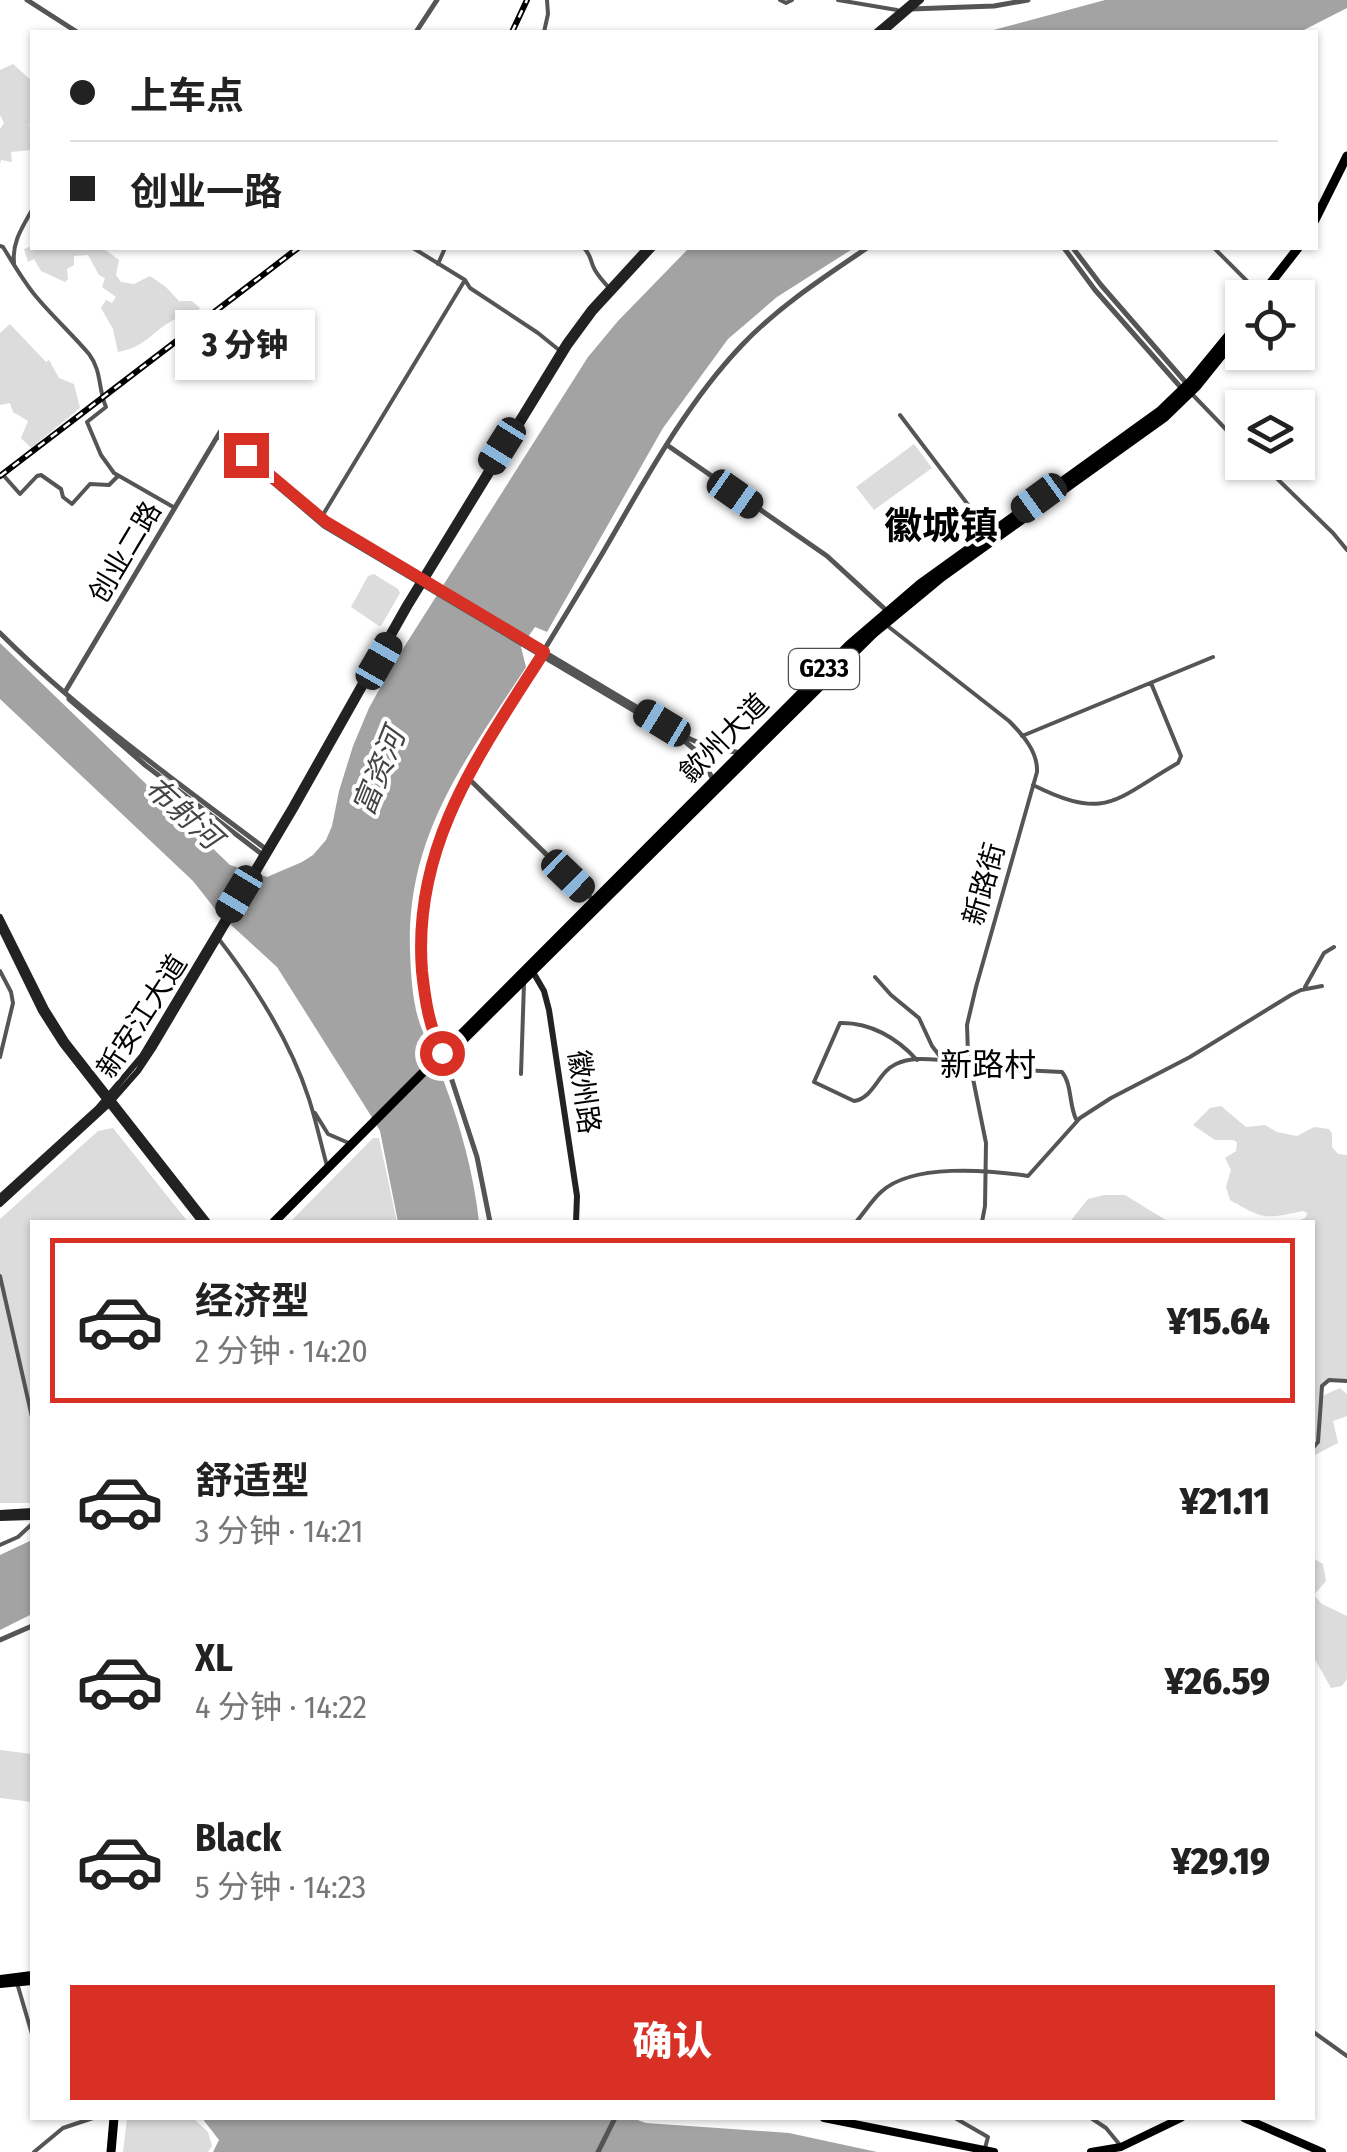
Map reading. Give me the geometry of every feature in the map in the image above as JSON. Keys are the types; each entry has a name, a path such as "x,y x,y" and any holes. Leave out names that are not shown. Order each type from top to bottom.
{"highway":[{"path":"1318,214 1347,156"},
{"path":"1318,225 1347,168"},
{"path":"1276,280 1299,250"},
{"name":"歙州大道","path":"442,1058 848,645 886,611 1189,391 1225,341"},
{"name":"歙州大道","path":"442,1058 884,624 1156,424 1225,350"},
{"name":"G233","path":"280,1220 442,1058"},
{"name":"G233","path":"280,1220 351,1144 369,1131"},
{"path":"114,2152 118,2120"}],"main road":[{"path":"878,30 921,0"},
{"path":"886,30 912,4"},
{"path":"222,926 560,351 609,288 648,250"},
{"path":"425,584 574,338 648,250"},
{"path":"0,916 51,1018 108,1101"},
{"name":"新安江大道","path":"0,1200 108,1101 154,1047 222,926"},
{"name":"新安江大道","path":"108,1101 150,1044 222,926"},
{"path":"0,928 46,1021 203,1220"},
{"name":"徽州路","path":"533,972 550,1010 577,1196 576,1220"},
{"path":"0,1515 30,1517"},
{"path":"0,1981 30,1978"},
{"path":"0,1981 30,1979"},
{"path":"834,2120 989,2151"},
{"path":"1091,2152 1121,2146 1177,2120"},
{"path":"1249,2120 1322,2152"}],"street":[{"path":"27,0 74,30"},
{"path":"417,30 437,0"},
{"path":"544,30 547,0"},
{"path":"780,0 786,4 792,0"},
{"path":"838,0 901,11"},
{"path":"912,4 994,6 1028,0"},
{"path":"15,268 16,237 30,213"},
{"path":"0,246 44,306 88,354 100,375 100,394 106,407 88,422 101,455 118,476 175,508"},
{"path":"415,250 465,280 470,288 560,351"},
{"path":"438,264 444,250"},
{"path":"586,250 609,288"},
{"path":"490,1220 480,1168 432,1032 421,956 423,909 435,849 447,816 667,444 723,368 749,339 814,285 865,250"},
{"path":"1065,250 1095,290 1225,428"},
{"path":"1074,250 1189,391"},
{"path":"1216,250 1245,280"},
{"path":"321,518 465,280"},
{"path":"900,415 990,534"},
{"path":"219,434 324,526 690,740 741,753"},
{"path":"219,434 321,518 425,584"},
{"name":"创业二路","path":"65,692 219,434"},
{"path":"667,444 826,556 886,611"},
{"path":"4,476 20,494 40,475 61,488 63,497 72,504 90,484 108,484 118,476"},
{"path":"1279,480 1347,550"},
{"path":"884,624 1009,721 1022,736 1213,658"},
{"path":"0,633 264,857"},
{"path":"543,654 682,739 701,755 714,780"},
{"path":"1033,785 1072,801 1101,805 1135,791 1177,764 1181,756 1152,683"},
{"name":"新路街","path":"982,1220 985,1132 966,1031 1037,772 1037,760 1022,736"},
{"path":"467,777 594,900"},
{"path":"218,938 271,1014 292,1056 328,1168"},
{"path":"858,1220 878,1194 905,1179 960,1169 1028,1176 1076,1121 1301,990 1324,953 1334,947"},
{"path":"0,971 14,1003 0,1056"},
{"path":"874,977 920,1018 942,1059"},
{"path":"521,1074 524,981"},
{"path":"1301,990 1322,986"},
{"path":"917,1060 875,1029 840,1023 814,1082 858,1101 865,1098 890,1067 904,1061 970,1060"},
{"path":"972,1073 1062,1072 1067,1078 1076,1121"},
{"path":"309,1100 326,1132 351,1144"},
{"path":"0,1276 30,1407"},
{"path":"1315,1446 1323,1384 1330,1380 1347,1381"},
{"path":"0,1545 18,1537 30,1520"},
{"path":"0,1640 30,1627"},
{"path":"17,1982 30,2027"},
{"path":"1315,2033 1347,2056"},
{"path":"65,2120 68,2126"},
{"path":"34,2152 68,2126 88,2120"},
{"path":"598,2152 614,2120"},
{"path":"958,2120 988,2137 989,2151"},
{"path":"1094,2120 1121,2146"}],"shaded area":[{"path":"13,64 30,79 30,150 11,152 12,162 1,160 0,164 0,129 4,123 0,115 0,70"},
{"path":"24,249 106,250 119,260 116,275 121,282 134,284 150,276 179,301 192,301 200,308 196,314 173,320 140,344 118,352 113,329 101,308 106,300 112,303 116,297 102,287 105,278 99,275 88,255 74,256 65,282 41,271 34,259 28,262"},
{"path":"10,324 46,362 49,360 59,378 74,384 80,408 31,448 21,438 28,421 13,412 10,403 0,405 0,333"},
{"path":"914,444 932,468 874,510 856,487"},
{"path":"374,574 400,593 381,626 351,607 368,576"},
{"path":"1221,1106 1246,1127 1265,1125 1297,1136 1314,1127 1329,1129 1332,1147 1338,1154 1347,1155 1347,1380 1331,1378 1321,1384 1315,1442 1315,1220 1301,1220 1306,1217 1303,1211 1265,1216 1230,1200 1226,1187 1231,1170 1225,1158 1236,1151 1237,1142 1215,1140 1193,1125 1210,1108"},
{"path":"113,1128 186,1220 30,1220 30,1503 0,1503 0,1219 98,1131"},
{"path":"373,1138 379,1138 397,1220 292,1220"},
{"path":"1125,1195 1166,1220 1072,1220 1088,1199"},
{"path":"1340,1388 1347,1394 1347,1416 1333,1421 1338,1443 1315,1455 1320,1440 1322,1396"},
{"path":"1315,1559 1323,1564 1326,1581 1315,1594"},
{"path":"1315,1596 1347,1616 1347,1679 1342,1686 1331,1688 1315,1660"},
{"path":"0,1750 30,1754 30,1802 0,1798"},
{"path":"127,2120 195,2120 208,2132 212,2146 208,2152 123,2152"}],"water":[{"path":"1105,0 1347,0 1347,8 1304,30 993,30"},
{"name":"富资河","path":"687,250 851,250 777,297 728,339 663,428 547,632 535,627 521,647 526,667 444,800 418,871 411,909 411,977 418,1018 461,1134 479,1220 398,1220 380,1131 277,967 219,914 193,881 0,699 0,643 230,865 267,877 302,862 326,840 353,746 392,666 588,357"},
{"path":"30,1541 30,1615 0,1630 0,1555"},
{"path":"204,2120 638,2120 789,2133 877,2152 213,2152 219,2140"}],"railway":[{"path":"513,30 527,0"},
{"path":"0,476 295,250"}],"district":[{"name":"徽城镇","path":"941,526"},
{"name":"新路村","path":"988,1065"}],"route":[{"path":"246,455 326,522 544,652 456,796 428,876 422,921 422,967 432,1032 442,1053"}],"water label":[{"name":"布射河","path":"183,813"}]}
